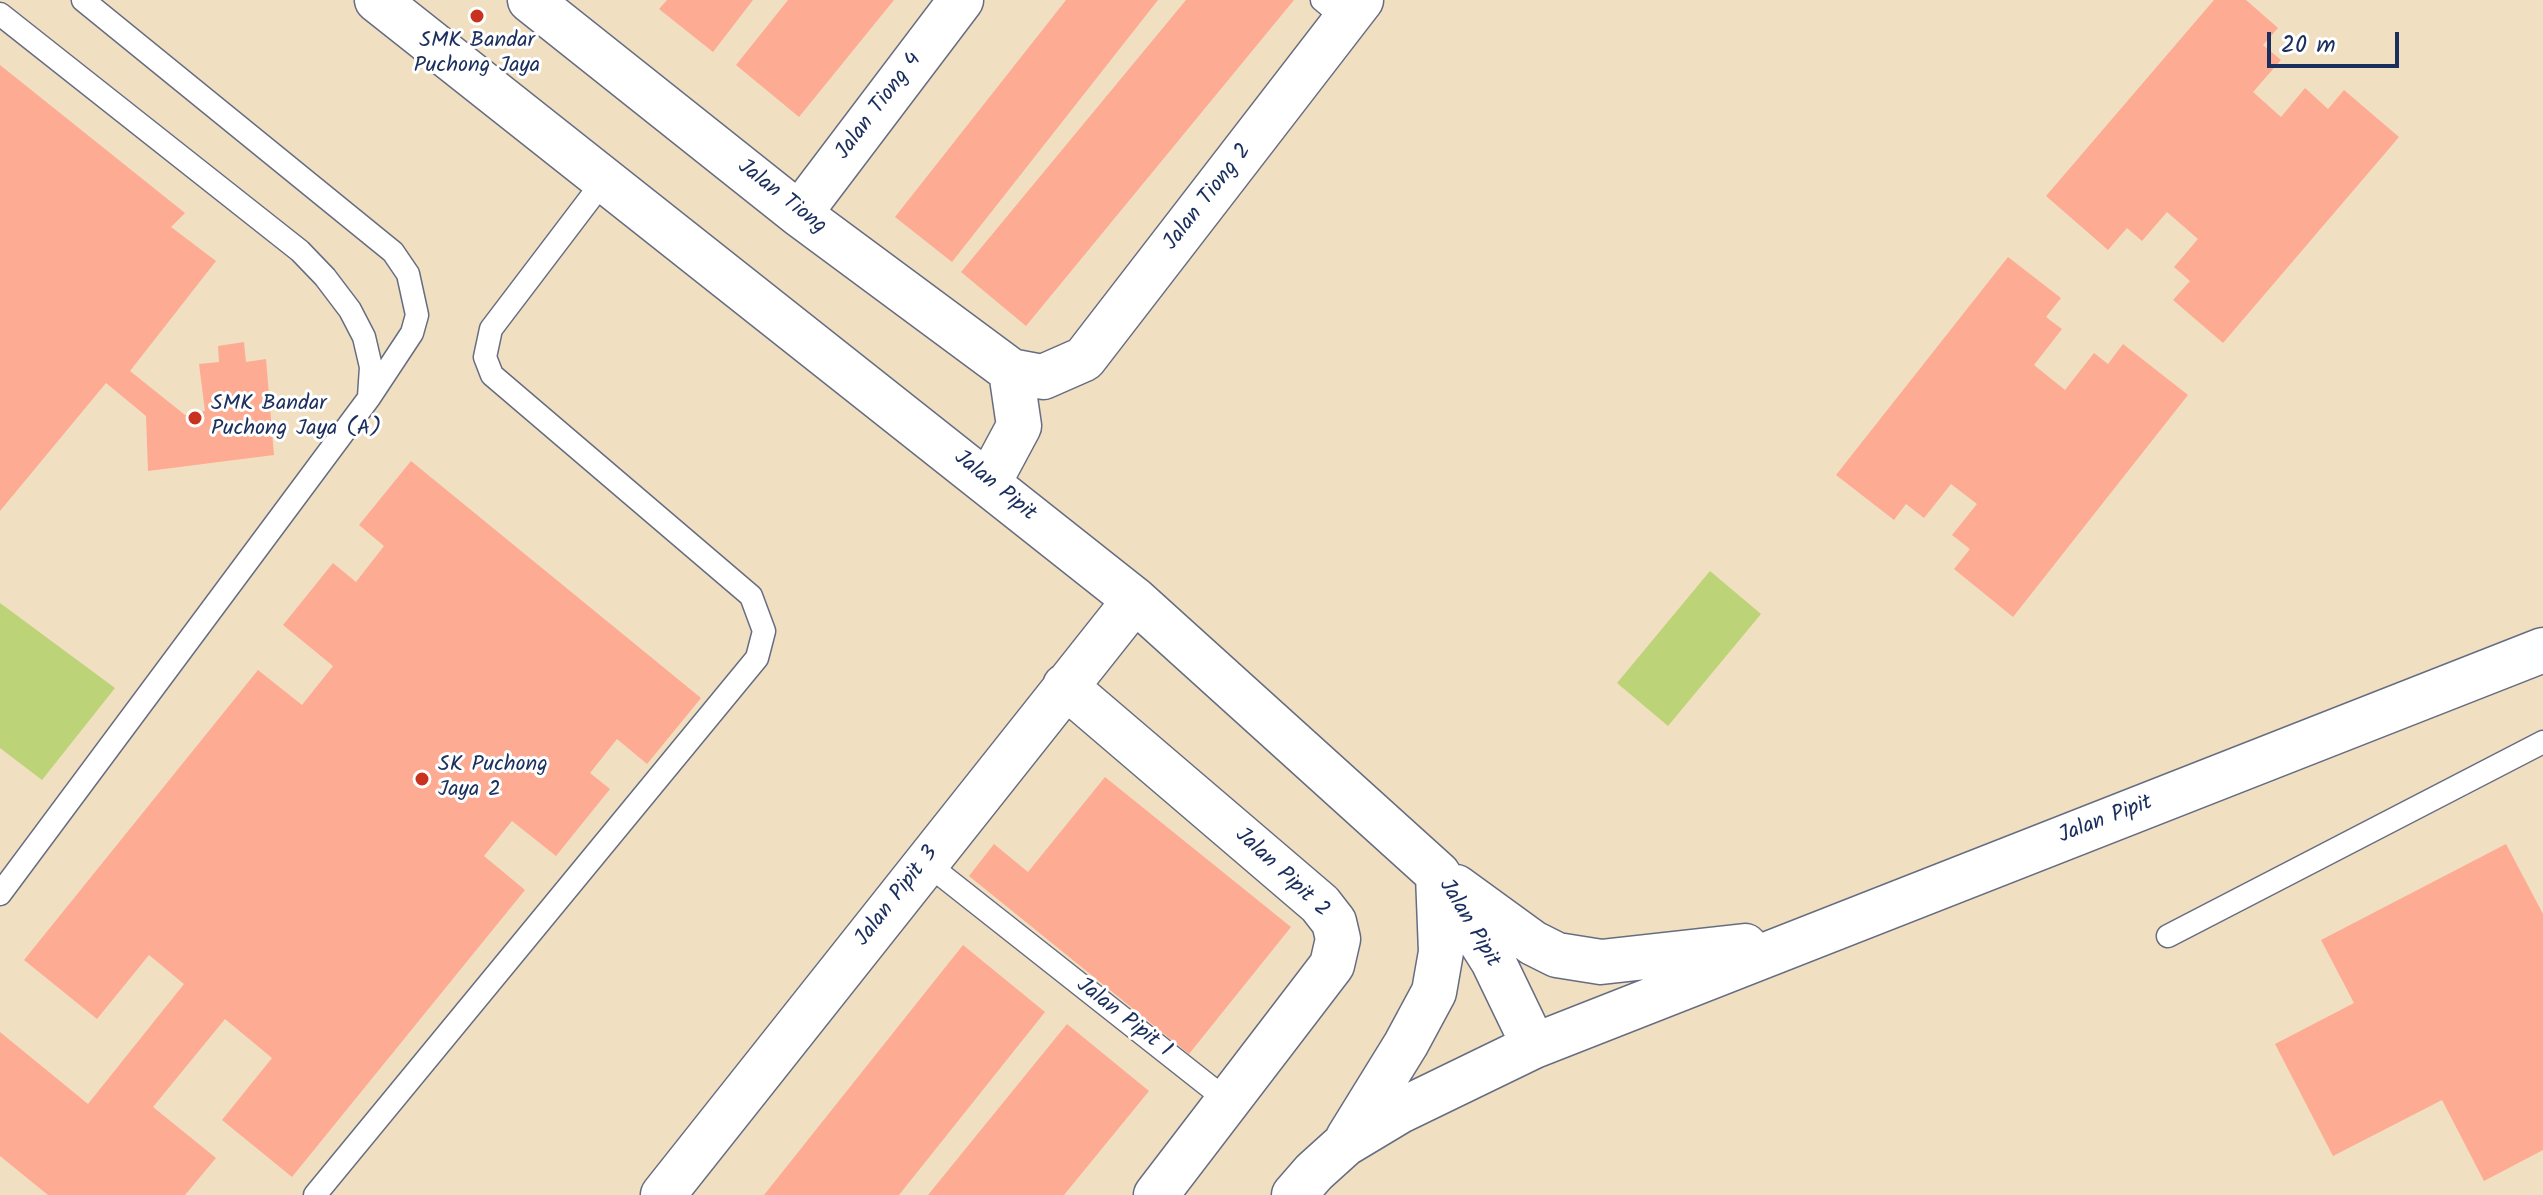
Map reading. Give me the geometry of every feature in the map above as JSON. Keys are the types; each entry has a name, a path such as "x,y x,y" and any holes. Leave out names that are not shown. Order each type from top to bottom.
{"street":[{"name":"Jalan Pipit","path":"377,0 1135,600 1438,874 1493,961 1534,1046"},
{"name":"Jalan Tiong 4","path":"799,214 961,0"},
{"name":"Jalan Tiong","path":"550,6 799,214 1027,374"},
{"name":"Jalan Tiong 2","path":"1027,374 1084,359 1343,7"},
{"path":"989,482 1019,426 1027,374"},
{"name":"Jalan Pipit 3","path":"663,1195 1135,600"},
{"name":"Jalan Pipit","path":"1294,1195 1345,1144 1400,1111 1534,1046 2543,650"},
{"name":"Jalan Pipit 2","path":"1065,686 1320,904 1334,922 1338,939 1332,965 1229,1102"},
{"path":"1438,874 1533,943 1557,955 1601,962 1803,940"},
{"path":"1345,1144 1434,992 1441,952 1438,874"},
{"path":"1156,1195 1229,1102"}],"lane":[{"path":"0,894 369,398 412,333 417,315 408,274 393,252 83,0"},
{"path":"0,14 300,251 317,268 350,310 364,337 371,367 369,398"},
{"path":"315,1195 757,658 764,631 751,596 492,375 485,357 491,329 605,179"},
{"path":"2168,936 2543,742"},
{"name":"Jalan Pipit 1","path":"925,862 1229,1102"}],"green space":[{"path":"1710,571 1761,614 1668,726 1617,683"},
{"path":"0,603 115,688 42,780 0,748"}],"building":[{"path":"667,0 753,0 713,52 659,9"},
{"path":"788,0 894,0 799,117 736,65"},
{"path":"1066,0 1158,0 952,262 895,217"},
{"path":"1186,0 1294,0 1026,326 961,272"},
{"path":"2214,0 2246,0 2278,28 2263,45 2281,60 2253,92 2281,117 2305,88 2328,109 2344,90 2399,137 2223,343 2173,300 2190,281 2174,267 2198,239 2167,212 2142,241 2127,228 2108,250 2046,196"},
{"path":"0,65 185,213 171,227 216,261 130,371 185,415 205,411 199,364 219,362 218,346 244,342 246,362 266,359 274,455 148,471 146,416 106,383 0,511"},
{"path":"2008,257 2061,298 2046,317 2062,329 2034,365 2065,390 2094,353 2108,364 2123,344 2188,395 2013,617 1954,569 1970,549 1952,535 1977,504 1951,484 1924,518 1906,504 1894,520 1836,475"},
{"path":"411,461 701,698 647,764 617,739 590,773 610,789 556,856 512,821 484,856 525,890 292,1177 222,1120 272,1058 225,1019 153,1107 216,1158 185,1195 48,1195 0,1156 0,1032 88,1104 184,984 149,955 97,1019 24,960 258,670 302,705 333,666 283,625 333,563 356,582 384,546 359,525"},
{"path":"1105,777 1291,927 1189,1054 969,876 994,844 1028,872"},
{"path":"2506,844 2543,914 2543,1150 2484,1181 2442,1100 2333,1156 2275,1044 2354,1003 2321,940"},
{"path":"963,945 1045,1012 899,1195 764,1195"},
{"path":"1067,1024 1149,1091 1064,1195 928,1195"}],"place":[{"name":"SMK Bandar Puchong Jaya","path":"477,16"},
{"name":"SMK Bandar Puchong Jaya (A)","path":"195,418"},
{"name":"SK Puchong Jaya 2","path":"422,779"}]}
